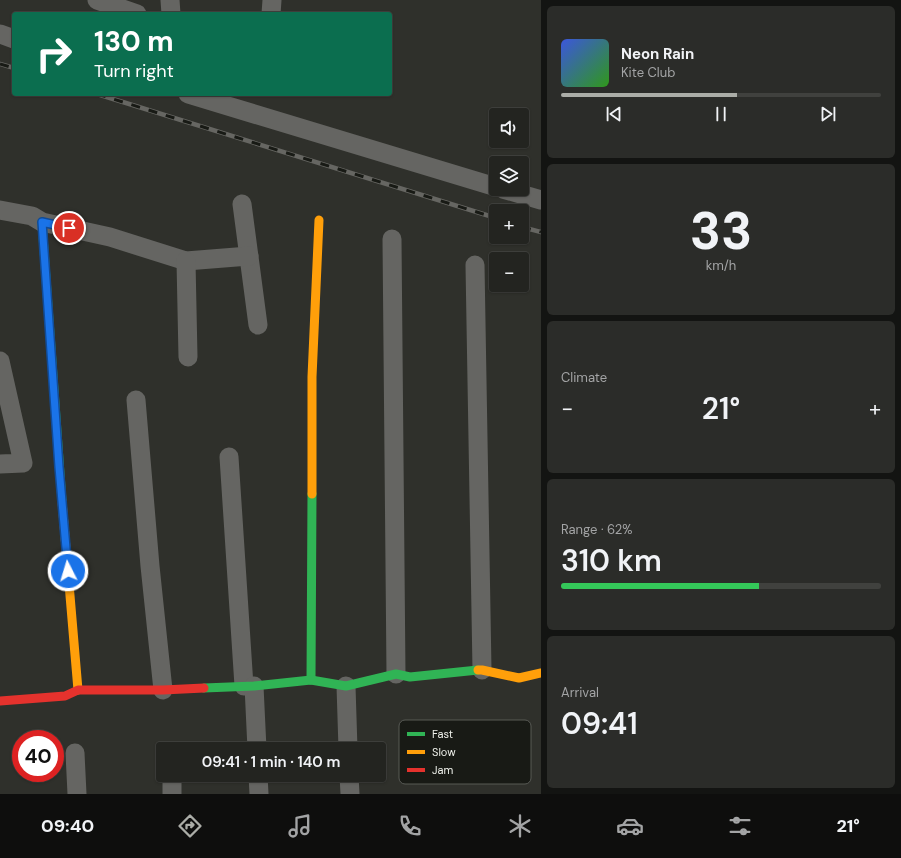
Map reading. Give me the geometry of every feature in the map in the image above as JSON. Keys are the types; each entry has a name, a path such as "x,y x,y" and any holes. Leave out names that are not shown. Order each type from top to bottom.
{"street":[{"path":"97,0 131,12"},
{"path":"170,0 171,12"},
{"path":"271,12 272,0"},
{"path":"0,34 12,38"},
{"path":"195,96 489,185"},
{"path":"527,196 541,200"},
{"path":"242,204 258,326"},
{"path":"0,210 32,216 42,222 110,237 186,261 249,256"},
{"path":"311,680 312,377 319,220"},
{"path":"42,222 59,467 78,690"},
{"path":"392,239 396,674"},
{"path":"186,261 188,357"},
{"path":"475,265 482,670"},
{"path":"0,361 4,397 23,463 0,464"},
{"path":"136,400 150,566 163,690"},
{"path":"229,457 249,686 256,742"},
{"path":"0,701 65,696 78,690 163,690 249,686 311,680 346,686 396,674 410,677 482,670 519,678 541,673"},
{"path":"346,686 348,742"},
{"path":"75,753 77,794"},
{"path":"172,782 172,794"},
{"path":"258,782 259,794"},
{"path":"349,782 350,794"}],"railway":[{"path":"0,64 12,67"},
{"path":"103,96 489,216"},
{"path":"529,229 541,232"}],"traffic: fast":[{"path":"42,222 62,501"},
{"path":"311,680 312,494"},
{"path":"204,688 254,686 311,680 346,686 396,674 410,677 478,670"}],"traffic: slow":[{"path":"312,494 312,377 319,220"},
{"path":"62,501 78,690"},
{"path":"478,670 519,678 541,673"}],"traffic: jam":[{"path":"0,701 65,696 78,690 163,690 204,688"}],"route":[{"path":"68,571 59,467 42,222 69,228"}]}
